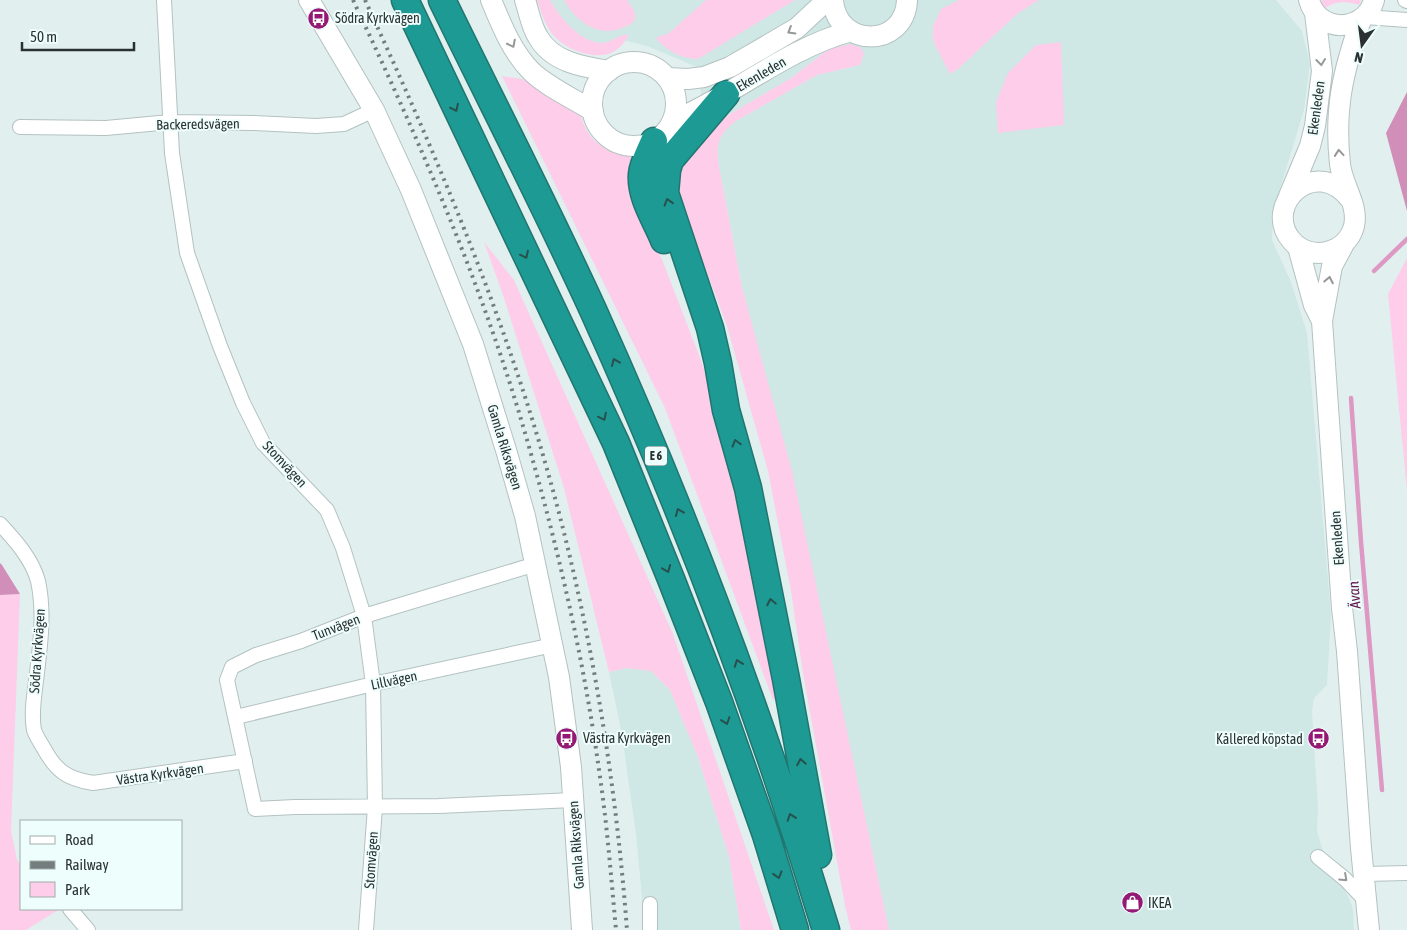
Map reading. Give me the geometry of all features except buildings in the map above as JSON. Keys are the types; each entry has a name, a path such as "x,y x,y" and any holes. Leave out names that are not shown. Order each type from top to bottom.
{"highway":[{"path":"396,0 434,64"},
{"name":"E 6","path":"405,0 616,443 719,702 766,835 795,930"},
{"name":"E 6","path":"442,0 592,309 701,563 793,821 826,930"},
{"path":"726,94 670,160 666,170 665,193 710,328 725,400 748,488 786,679 832,930"},
{"path":"654,141 642,172 642,184 646,200 688,298 725,400"}],"street":[{"name":"Stomvägen","path":"164,0 172,153 187,253 220,346 243,403 263,443 327,510 343,548 364,616 373,684 375,807 366,930"},
{"name":"Gamla Riksvägen","path":"309,0 374,110 411,190 473,344 517,487 536,564 563,700 573,800 582,930"},
{"path":"491,0 516,53 530,70 542,80 593,111"},
{"path":"525,0 538,37 552,53 581,67 609,71"},
{"name":"Ekenleden","path":"668,78 688,79 704,77 730,68 797,28 828,0"},
{"path":"833,0 838,17 851,31 865,36 878,36 897,26 910,4"},
{"name":"Ekenleden","path":"1309,5 1321,19 1337,26 1346,26 1367,12"},
{"name":"Ekenleden","path":"1288,198 1310,146 1315,126 1322,71 1309,5"},
{"path":"1367,12 1407,20"},
{"name":"Ekenleden","path":"1351,200 1340,167 1338,140 1339,97 1347,59 1367,12"},
{"name":"Ekenleden","path":"654,141 664,134 673,121 695,112 812,45 851,31"},
{"path":"654,141 630,146 620,143 604,132 595,118 593,101 598,83 609,71 618,65 636,62 654,67 668,78 675,95 676,103 673,121"},
{"name":"Backeredsvägen","path":"20,127 106,128 170,122 316,126 344,124 374,110"},
{"path":"1320,181 1336,185 1351,200 1356,217 1351,235 1337,249 1317,254 1307,251 1290,239 1285,230 1284,208 1288,198 1304,184 1320,181"},
{"name":"Ekenleden","path":"1345,242 1332,266 1322,321 1342,608 1354,729 1361,848 1369,930"},
{"name":"Ekenleden","path":"1298,246 1314,305 1322,321"},
{"name":"Södra Kyrkvägen","path":"0,524 25,554 37,580 41,616 40,642 32,704 34,730"},
{"name":"Tunvägen","path":"245,761 227,680 232,667 256,655 302,640 364,616 536,564"},
{"name":"Lillvägen","path":"236,717 373,684 553,645"},
{"name":"Västra Kyrkvägen","path":"34,730 59,770 74,779 87,782 104,782 245,761"},
{"path":"245,761 255,809 439,806 573,800"},
{"path":"1318,856 1345,879 1367,902"},
{"path":"1365,874 1407,873"},
{"path":"650,904 650,930"},
{"path":"71,910 88,930"}],"shaded area":[{"path":"536,0 1276,0 1302,31 1310,64 1304,110 1273,212 1272,240 1291,282 1307,333 1331,615 1327,685 1314,698 1312,712 1318,809 1317,831 1324,854 1349,898 1353,909 1354,930 889,930 820,608 742,287 717,149 720,137 726,128 736,121 817,75 853,67 829,49 791,78 717,122 707,131 697,67 647,46 622,40 606,51 544,17"},
{"path":"1407,92 1407,211 1386,133"},
{"path":"0,563 2,565 20,594 0,595"},
{"path":"627,668 651,671 670,690 698,757 729,857 741,930 645,930 636,834 622,735 609,672"}],"green space":[{"path":"537,0 550,0 565,21 586,39 603,43 623,35 629,35 621,46 613,52 606,54 590,55 573,49 565,45 550,31 545,23"},
{"path":"564,0 627,0 634,10 635,19 630,25 615,30 598,30 575,15"},
{"path":"706,0 795,0 698,59 675,53 656,38 669,33"},
{"path":"959,0 1039,0 1017,14 958,69 950,74 933,39 933,26 941,9"},
{"path":"1323,0 1361,0 1359,5 1341,2 1325,8 1320,2"},
{"path":"1061,42 1064,125 998,133 996,102 1008,73 1036,45"},
{"path":"851,44 861,48 864,54 860,65 817,75 736,121 721,136 718,152 719,167 742,287 792,471 889,930 851,930 845,906 803,673 791,591 768,471 727,326 679,198 678,180 686,157 717,122 791,78 829,49"},
{"path":"502,76 522,79 579,110 587,130 597,143 612,151 632,157 628,171 631,189 646,218 702,363 742,507 783,697 773,700 665,408"},
{"path":"484,242 514,280 673,634 774,930 741,930 729,857 698,757 670,690 651,671 627,668 609,672 564,488 504,298"},
{"path":"1407,258 1407,491 1388,294"},
{"path":"20,594 11,831 17,860 20,864 20,910 58,910 26,930 0,930 0,595"}],"waterway":[{"path":"1374,271 1407,239"},
{"name":"Ävan","path":"1351,398 1382,790"}],"railway":[{"path":"353,0 424,157 467,263 506,371 535,468 557,554 585,683 604,810 616,930"},
{"path":"365,0 412,103 477,261 533,422 551,484 582,609 605,737 614,801 627,930"}],"place":[{"name":"Södra Kyrkvägen","path":"319,18"},
{"name":"Västra Kyrkvägen","path":"567,738"},
{"name":"Kållered köpstad","path":"1319,739"},
{"name":"IKEA","path":"1132,903"}]}
